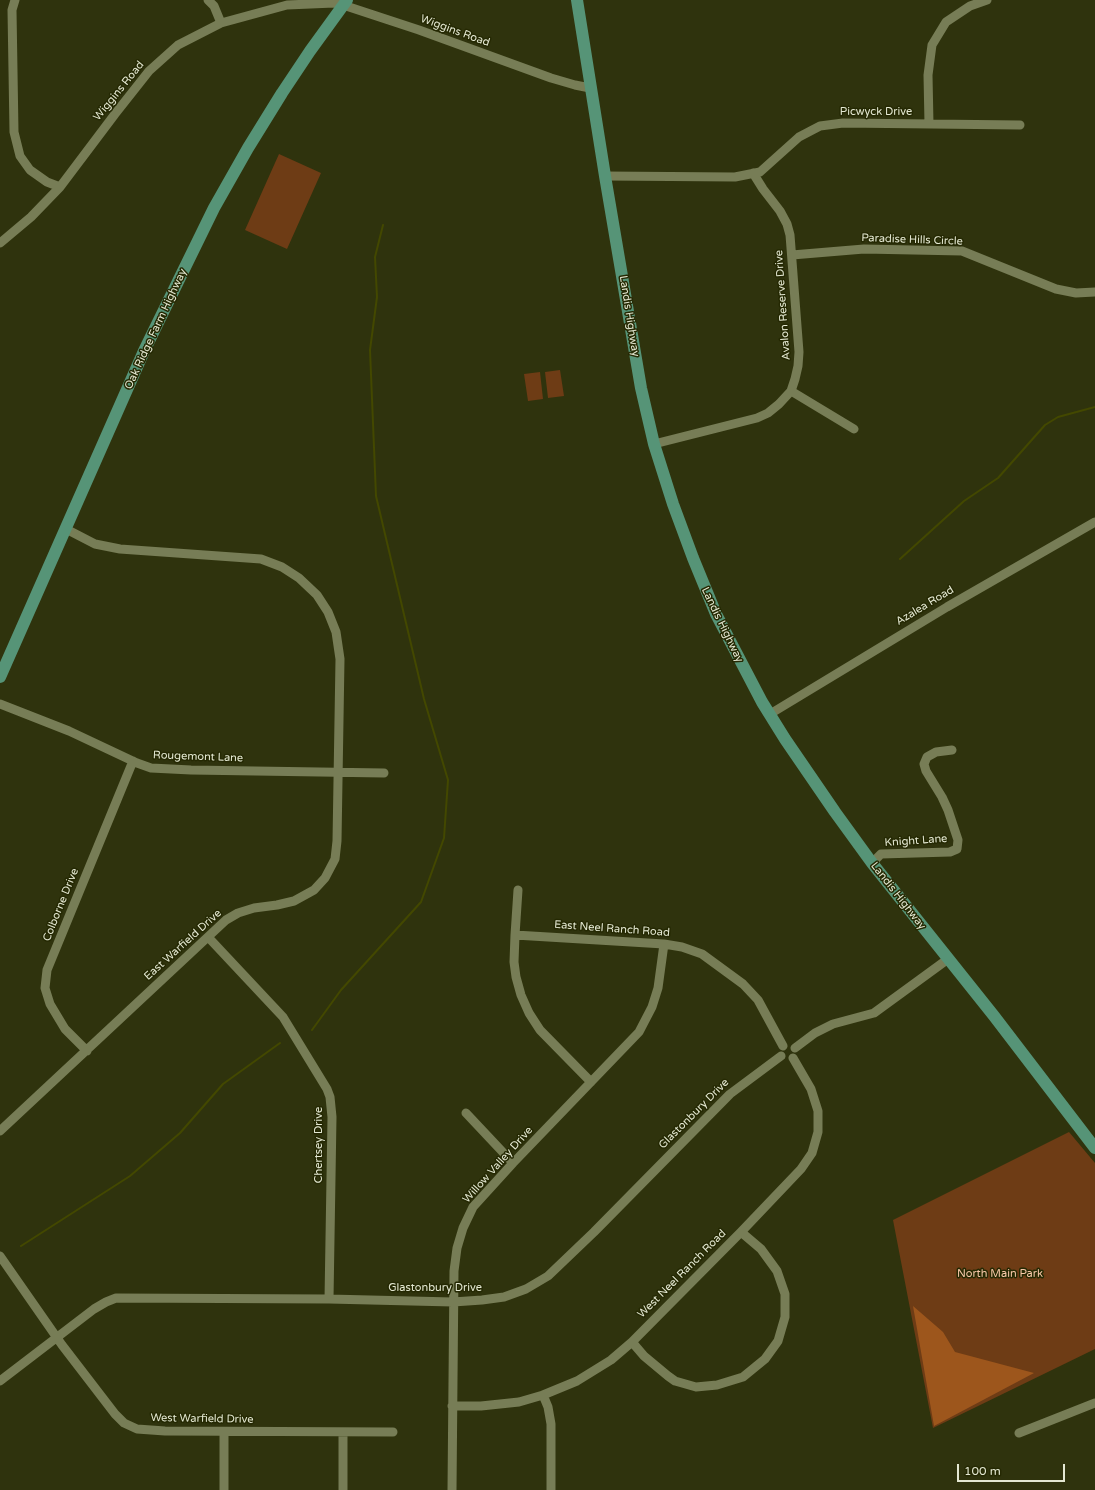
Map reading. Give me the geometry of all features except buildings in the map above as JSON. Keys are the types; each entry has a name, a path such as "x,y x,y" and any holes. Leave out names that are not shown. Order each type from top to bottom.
{"main road":[{"name":"Landis Highway","path":"578,0 590,88 640,381 654,444 673,504 706,593 746,674 770,714 822,793 872,863 1095,1148"},
{"name":"Oak Ridge Farm Highway","path":"0,677 144,351 214,208 273,106 345,3"}],"street":[{"path":"16,0 12,10 14,132 20,156 30,170 47,182 60,187"},
{"path":"208,0 214,6 221,23"},
{"path":"929,124 928,75 932,45 946,22 970,6 987,0"},
{"name":"Wiggins Road","path":"0,243 31,217 60,187 149,70 178,45 221,23 287,5 345,3 552,78 590,88"},
{"name":"Picwyck Drive","path":"605,176 735,177 760,172 798,137 820,126 843,123 1020,125"},
{"name":"Avalon Reserve Drive","path":"654,444 757,418 779,404 790,390 797,373 799,352 790,235 787,224 780,211 753,173"},
{"name":"Paradise Hills Circle","path":"792,255 864,249 962,251 1056,289 1076,293 1095,292"},
{"path":"790,390 854,430"},
{"name":"Azalea Road","path":"770,714 953,603 1095,522"},
{"name":"East Warfield Drive","path":"0,1131 226,920 238,913 254,908 294,901 314,890 325,878 335,859 337,841 340,659 336,632 328,612 317,595 300,578 282,567 260,558 115,548 95,544 66,528"},
{"name":"Rougemont Lane","path":"0,704 69,731 151,768 384,773"},
{"name":"Knight Lane","path":"872,863 881,854 950,852 957,849 958,840 948,810 926,771 924,764 928,757 936,752 952,750"},
{"name":"Colborne Drive","path":"87,1051 65,1029 50,1004 45,988 47,970 133,761"},
{"path":"518,890 514,935 514,962 521,995 529,1013 548,1040 591,1082"},
{"name":"East Neel Ranch Road","path":"514,935 664,944 682,947 702,954 743,984 758,1000 783,1046"},
{"name":"Chertsey Drive","path":"208,937 283,1017 327,1089 330,1097 332,1117 330,1299"},
{"name":"Willow Valley Drive","path":"452,1490 454,1271 457,1248 463,1228 473,1208 513,1163 639,1032 652,1007 658,988 664,944"},
{"path":"795,1048 814,1033 833,1024 874,1013 948,959"},
{"path":"790,1044 795,1048 796,1053 793,1058 788,1060 781,1056 780,1050 783,1046 790,1044"},
{"name":"Glastonbury Drive","path":"0,1381 94,1309 116,1298 330,1299 453,1302 504,1297 526,1289 548,1276 594,1232 730,1094 781,1056"},
{"name":"West Neel Ranch Road","path":"452,1406 519,1402 543,1395 577,1381 611,1360 632,1342 741,1232 801,1169 812,1153 818,1132 818,1111 811,1089 793,1058"},
{"path":"466,1113 513,1163"},
{"path":"632,1342 644,1356 675,1381 696,1386 717,1385 743,1377 765,1359 778,1341 785,1317 785,1294 777,1271 773,1265 761,1249 741,1232"},
{"name":"West Warfield Drive","path":"0,1256 57,1338 115,1414 124,1423 137,1429 148,1431 224,1432 393,1432"},
{"path":"543,1395 548,1407 551,1424 551,1490"},
{"path":"1019,1433 1095,1403"},
{"path":"224,1432 224,1490"},
{"path":"343,1432 343,1490"}],"green space":[{"path":"279,154 321,173 287,249 245,230"},
{"path":"560,370 564,396 548,398 545,372"},
{"path":"540,372 543,399 528,401 524,374"},
{"name":"North Main Park","path":"1069,1132 1095,1163 1095,1349 933,1428 893,1220"}],"shaded area":[{"path":"913,1306 943,1332 955,1352 1034,1373 934,1426"}],"waterway":[{"path":"312,1030 341,990 421,902 444,838 448,780 424,699 376,496 370,350 377,297 375,257 383,225"},
{"path":"900,559 964,501 998,478 1045,425 1058,417 1095,407"},
{"path":"21,1246 130,1176 180,1133 223,1084 280,1043"}]}
